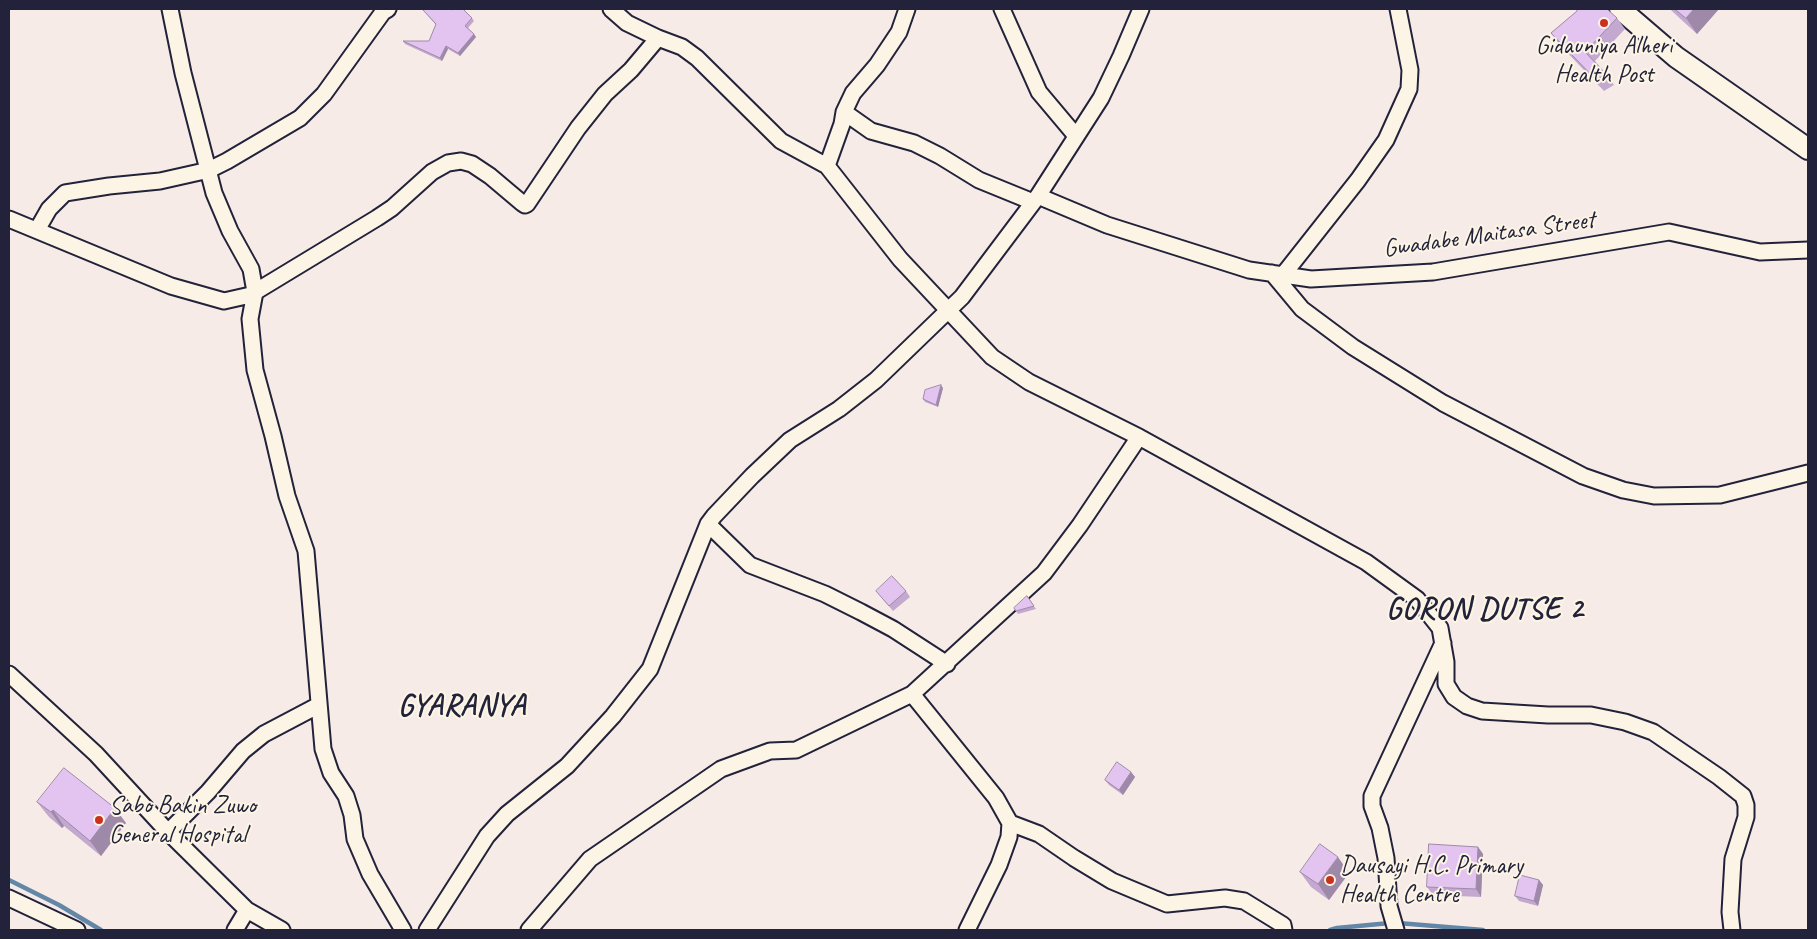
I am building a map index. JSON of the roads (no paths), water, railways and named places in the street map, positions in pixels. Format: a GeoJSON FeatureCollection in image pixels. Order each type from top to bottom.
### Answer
{"type":"FeatureCollection","features":[{"type":"Feature","properties":{"kind":"street"},"geometry":{"type":"LineString","coordinates":[[170,9],[182,73],[214,193],[230,231],[251,269],[255,293],[250,319],[255,370],[287,496],[306,551],[323,749],[331,773],[346,796],[352,815],[355,840],[370,874],[403,930]]}},
{"type":"Feature","properties":{"kind":"street"},"geometry":{"type":"LineString","coordinates":[[37,230],[49,209],[65,193],[160,181],[209,170],[300,118],[324,94],[383,12],[388,9]]}},
{"type":"Feature","properties":{"kind":"street"},"geometry":{"type":"LineString","coordinates":[[611,9],[627,24],[682,47],[697,58],[782,141],[827,166],[900,259],[992,357],[1029,382],[1139,437],[1366,562],[1418,599],[1440,628],[1446,662],[1446,684],[1454,697],[1467,706],[1482,711],[1548,715],[1591,715],[1625,722],[1653,732],[1719,777],[1743,796],[1746,805],[1746,817],[1734,859],[1730,912],[1732,930]]}},
{"type":"Feature","properties":{"kind":"street"},"geometry":{"type":"LineString","coordinates":[[827,166],[842,124],[844,112],[854,93],[877,65],[899,32],[907,9]]}},
{"type":"Feature","properties":{"kind":"street"},"geometry":{"type":"LineString","coordinates":[[1002,9],[1039,92],[1076,136]]}},
{"type":"Feature","properties":{"kind":"street"},"geometry":{"type":"LineString","coordinates":[[427,930],[487,836],[507,814],[567,766],[613,716],[650,669],[708,524],[714,516],[790,440],[839,409],[876,380],[962,297],[1035,199],[1101,98],[1141,9]]}},
{"type":"Feature","properties":{"kind":"street"},"geometry":{"type":"LineString","coordinates":[[1398,9],[1410,70],[1409,89],[1386,140],[1358,180],[1277,274],[1302,309],[1353,347],[1443,403],[1583,476],[1623,490],[1654,496],[1720,496],[1808,472]]}},
{"type":"Feature","properties":{"kind":"street"},"geometry":{"type":"LineString","coordinates":[[1620,9],[1676,57],[1808,149]]}},
{"type":"Feature","properties":{"kind":"street"},"geometry":{"type":"LineString","coordinates":[[9,219],[172,286],[224,301],[255,293],[384,213],[432,172],[448,163],[461,162],[472,164],[490,176],[522,203],[527,204],[578,128],[605,94],[631,70],[658,38]]}},
{"type":"Feature","properties":{"kind":"street","name":"Gwadabe Maitasa Street"},"geometry":{"type":"LineString","coordinates":[[844,112],[871,131],[914,143],[940,156],[979,180],[1107,225],[1249,270],[1311,279],[1433,272],[1669,232],[1760,252],[1808,250]]}},
{"type":"Feature","properties":{"kind":"street"},"geometry":{"type":"LineString","coordinates":[[529,930],[590,859],[721,769],[770,751],[796,750],[912,694],[947,664],[1044,573],[1080,525],[1139,437]]}},
{"type":"Feature","properties":{"kind":"street"},"geometry":{"type":"LineString","coordinates":[[708,524],[750,566],[825,594],[893,629],[947,664]]}},
{"type":"Feature","properties":{"kind":"street"},"geometry":{"type":"LineString","coordinates":[[1396,930],[1389,906],[1386,858],[1380,828],[1372,806],[1372,796],[1443,644]]}},
{"type":"Feature","properties":{"kind":"street"},"geometry":{"type":"LineString","coordinates":[[9,674],[96,754],[168,832],[247,910],[282,930]]}},
{"type":"Feature","properties":{"kind":"street"},"geometry":{"type":"LineString","coordinates":[[912,694],[996,798],[1010,823],[1010,837],[999,865],[966,930]]}},
{"type":"Feature","properties":{"kind":"street"},"geometry":{"type":"LineString","coordinates":[[168,832],[208,792],[243,751],[264,734],[319,705]]}},
{"type":"Feature","properties":{"kind":"street"},"geometry":{"type":"LineString","coordinates":[[1010,823],[1040,834],[1074,858],[1112,881],[1167,904],[1225,898],[1244,901],[1283,928]]}},
{"type":"Feature","properties":{"kind":"street"},"geometry":{"type":"LineString","coordinates":[[9,898],[77,930]]}},
{"type":"Feature","properties":{"kind":"street"},"geometry":{"type":"LineString","coordinates":[[235,930],[247,910]]}},
{"type":"Feature","properties":{"kind":"waterway"},"geometry":{"type":"LineString","coordinates":[[9,880],[59,905],[101,930]]}},
{"type":"Feature","properties":{"kind":"waterway"},"geometry":{"type":"LineString","coordinates":[[1330,930],[1390,923]]}},
{"type":"Feature","properties":{"kind":"waterway"},"geometry":{"type":"LineString","coordinates":[[1398,923],[1483,930]]}},
{"type":"Feature","properties":{"kind":"place","name":"Gidauniya Alheri Health Post"},"geometry":{"type":"Point","coordinates":[1604,23]}},
{"type":"Feature","properties":{"kind":"place","name":"Sabo Bakin Zuwo General Hospital"},"geometry":{"type":"Point","coordinates":[99,820]}},
{"type":"Feature","properties":{"kind":"place","name":"Dausayi H.C. Primary Health Centre"},"geometry":{"type":"Point","coordinates":[1330,880]}},
{"type":"Feature","properties":{"kind":"district","name":"GORON DUTSE 2"},"geometry":{"type":"Point","coordinates":[1485,610]}},
{"type":"Feature","properties":{"kind":"district","name":"GYARANYA"},"geometry":{"type":"Point","coordinates":[462,707]}}]}
